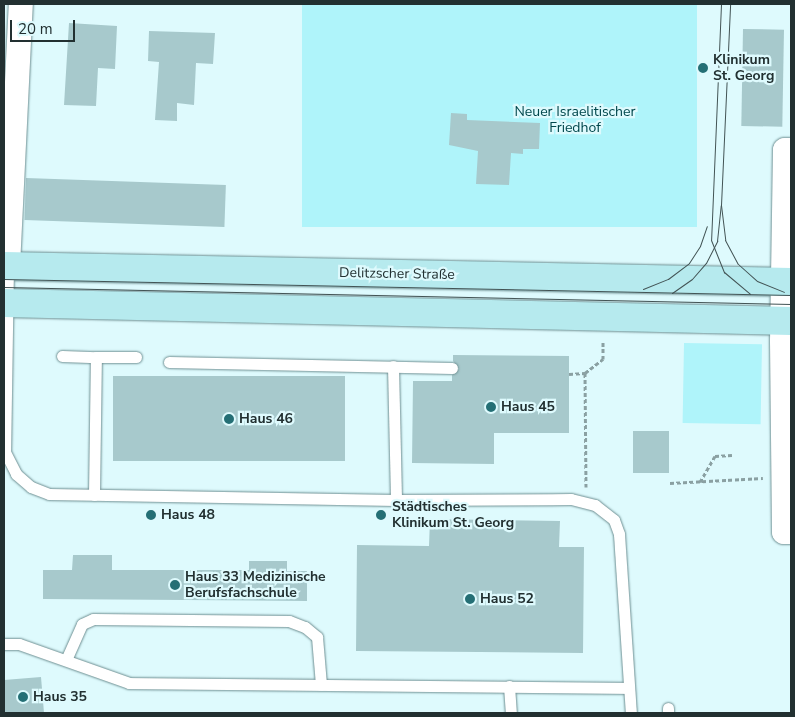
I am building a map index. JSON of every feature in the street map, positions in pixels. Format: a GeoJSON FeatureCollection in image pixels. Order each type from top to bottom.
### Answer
{"type":"FeatureCollection","features":[{"type":"Feature","properties":{"kind":"main road","name":"Delitzscher Straße"},"geometry":{"type":"LineString","coordinates":[[6,266],[787,282]]}},
{"type":"Feature","properties":{"kind":"main road"},"geometry":{"type":"LineString","coordinates":[[5,303],[787,321]]}},
{"type":"Feature","properties":{"kind":"street"},"geometry":{"type":"LineString","coordinates":[[6,266],[21,4]]}},
{"type":"Feature","properties":{"kind":"street"},"geometry":{"type":"LineString","coordinates":[[791,150],[785,150],[788,212],[784,532],[791,532]]}},
{"type":"Feature","properties":{"kind":"lane"},"geometry":{"type":"LineString","coordinates":[[6,266],[5,452],[16,474],[31,487],[49,494],[396,500],[571,499],[586,502],[605,511],[614,520],[619,534],[631,713]]}},
{"type":"Feature","properties":{"kind":"lane"},"geometry":{"type":"LineString","coordinates":[[62,356],[136,357]]}},
{"type":"Feature","properties":{"kind":"lane"},"geometry":{"type":"LineString","coordinates":[[94,495],[96,357]]}},
{"type":"Feature","properties":{"kind":"lane"},"geometry":{"type":"LineString","coordinates":[[169,362],[452,368]]}},
{"type":"Feature","properties":{"kind":"lane"},"geometry":{"type":"LineString","coordinates":[[394,366],[396,500]]}},
{"type":"Feature","properties":{"kind":"lane"},"geometry":{"type":"LineString","coordinates":[[66,660],[82,624],[93,619],[289,621],[305,627],[317,638],[321,685]]}},
{"type":"Feature","properties":{"kind":"lane"},"geometry":{"type":"LineString","coordinates":[[4,644],[19,644],[130,683],[629,688]]}},
{"type":"Feature","properties":{"kind":"lane"},"geometry":{"type":"LineString","coordinates":[[509,686],[511,713]]}},
{"type":"Feature","properties":{"kind":"path"},"geometry":{"type":"LineString","coordinates":[[569,374],[585,373],[602,359],[603,342]]}},
{"type":"Feature","properties":{"kind":"path"},"geometry":{"type":"LineString","coordinates":[[585,373],[586,502]]}},
{"type":"Feature","properties":{"kind":"path"},"geometry":{"type":"LineString","coordinates":[[700,482],[715,456],[732,455]]}},
{"type":"Feature","properties":{"kind":"path"},"geometry":{"type":"LineString","coordinates":[[670,483],[784,477]]}},
{"type":"Feature","properties":{"kind":"green space","name":"Neuer Israelitischer Friedhof"},"geometry":{"type":"Polygon","coordinates":[[[302,4],[697,4],[697,227],[302,227],[302,4]]]}},
{"type":"Feature","properties":{"kind":"green space"},"geometry":{"type":"Polygon","coordinates":[[[684,343],[762,344],[761,424],[683,423],[684,343]]]}},
{"type":"Feature","properties":{"kind":"building"},"geometry":{"type":"Polygon","coordinates":[[[69,23],[117,26],[115,69],[98,68],[96,106],[64,105],[69,23]]]}},
{"type":"Feature","properties":{"kind":"building"},"geometry":{"type":"Polygon","coordinates":[[[743,29],[784,30],[782,127],[741,126],[743,29]]]}},
{"type":"Feature","properties":{"kind":"building"},"geometry":{"type":"Polygon","coordinates":[[[149,31],[215,33],[213,64],[196,63],[194,105],[177,103],[177,121],[155,120],[159,62],[148,61],[149,31]]]}},
{"type":"Feature","properties":{"kind":"building"},"geometry":{"type":"Polygon","coordinates":[[[451,113],[467,114],[467,120],[540,123],[539,149],[523,149],[523,154],[511,153],[509,185],[476,184],[478,151],[449,145],[451,113]]]}},
{"type":"Feature","properties":{"kind":"building"},"geometry":{"type":"Polygon","coordinates":[[[26,178],[226,185],[224,227],[25,220],[26,178]]]}},
{"type":"Feature","properties":{"kind":"building","name":"Haus 45"},"geometry":{"type":"Polygon","coordinates":[[[453,355],[569,356],[569,433],[494,433],[494,464],[412,463],[413,381],[452,381],[452,375],[459,369],[453,361],[453,355]]]}},
{"type":"Feature","properties":{"kind":"building","name":"Haus 46"},"geometry":{"type":"Polygon","coordinates":[[[113,376],[345,376],[345,461],[113,461],[113,376]]]}},
{"type":"Feature","properties":{"kind":"building"},"geometry":{"type":"Polygon","coordinates":[[[633,431],[669,431],[669,473],[633,473],[633,431]]]}},
{"type":"Feature","properties":{"kind":"building","name":"Haus 52"},"geometry":{"type":"Polygon","coordinates":[[[430,519],[560,521],[559,547],[584,547],[583,653],[356,651],[357,545],[429,546],[430,519]]]}},
{"type":"Feature","properties":{"kind":"building","name":"Haus 33 Medizinische Berufsfachschule"},"geometry":{"type":"Polygon","coordinates":[[[73,555],[112,555],[112,570],[249,570],[249,561],[287,561],[287,571],[307,571],[307,601],[43,599],[43,570],[72,570],[73,555]]]}},
{"type":"Feature","properties":{"kind":"building","name":"Haus 35"},"geometry":{"type":"Polygon","coordinates":[[[41,677],[44,713],[4,713],[4,680],[41,677]]]}},
{"type":"Feature","properties":{"kind":"tram line"},"geometry":{"type":"LineString","coordinates":[[721,4],[711,240],[724,272],[750,294]]}},
{"type":"Feature","properties":{"kind":"tram line"},"geometry":{"type":"LineString","coordinates":[[721,205],[730,4]]}},
{"type":"Feature","properties":{"kind":"tram line"},"geometry":{"type":"LineString","coordinates":[[672,293],[692,279],[706,263],[717,241],[721,205],[725,240],[738,264],[757,281],[784,292]]}},
{"type":"Feature","properties":{"kind":"tram line"},"geometry":{"type":"LineString","coordinates":[[643,289],[668,279],[689,263],[700,246],[707,226]]}},
{"type":"Feature","properties":{"kind":"tram line"},"geometry":{"type":"LineString","coordinates":[[4,279],[791,295]]}},
{"type":"Feature","properties":{"kind":"tram line"},"geometry":{"type":"LineString","coordinates":[[4,287],[791,304]]}},
{"type":"Feature","properties":{"kind":"place","name":"Klinikum St. Georg"},"geometry":{"type":"Point","coordinates":[703,68]}},
{"type":"Feature","properties":{"kind":"place","name":"Haus 45"},"geometry":{"type":"Point","coordinates":[491,407]}},
{"type":"Feature","properties":{"kind":"place","name":"Haus 46"},"geometry":{"type":"Point","coordinates":[229,419]}},
{"type":"Feature","properties":{"kind":"place","name":"Haus 48"},"geometry":{"type":"Point","coordinates":[151,515]}},
{"type":"Feature","properties":{"kind":"place","name":"Städtisches Klinikum St. Georg"},"geometry":{"type":"Point","coordinates":[381,515]}},
{"type":"Feature","properties":{"kind":"place","name":"Haus 33 Medizinische Berufsfachschule"},"geometry":{"type":"Point","coordinates":[175,585]}},
{"type":"Feature","properties":{"kind":"place","name":"Haus 52"},"geometry":{"type":"Point","coordinates":[470,599]}},
{"type":"Feature","properties":{"kind":"place","name":"Haus 35"},"geometry":{"type":"Point","coordinates":[23,697]}}]}
